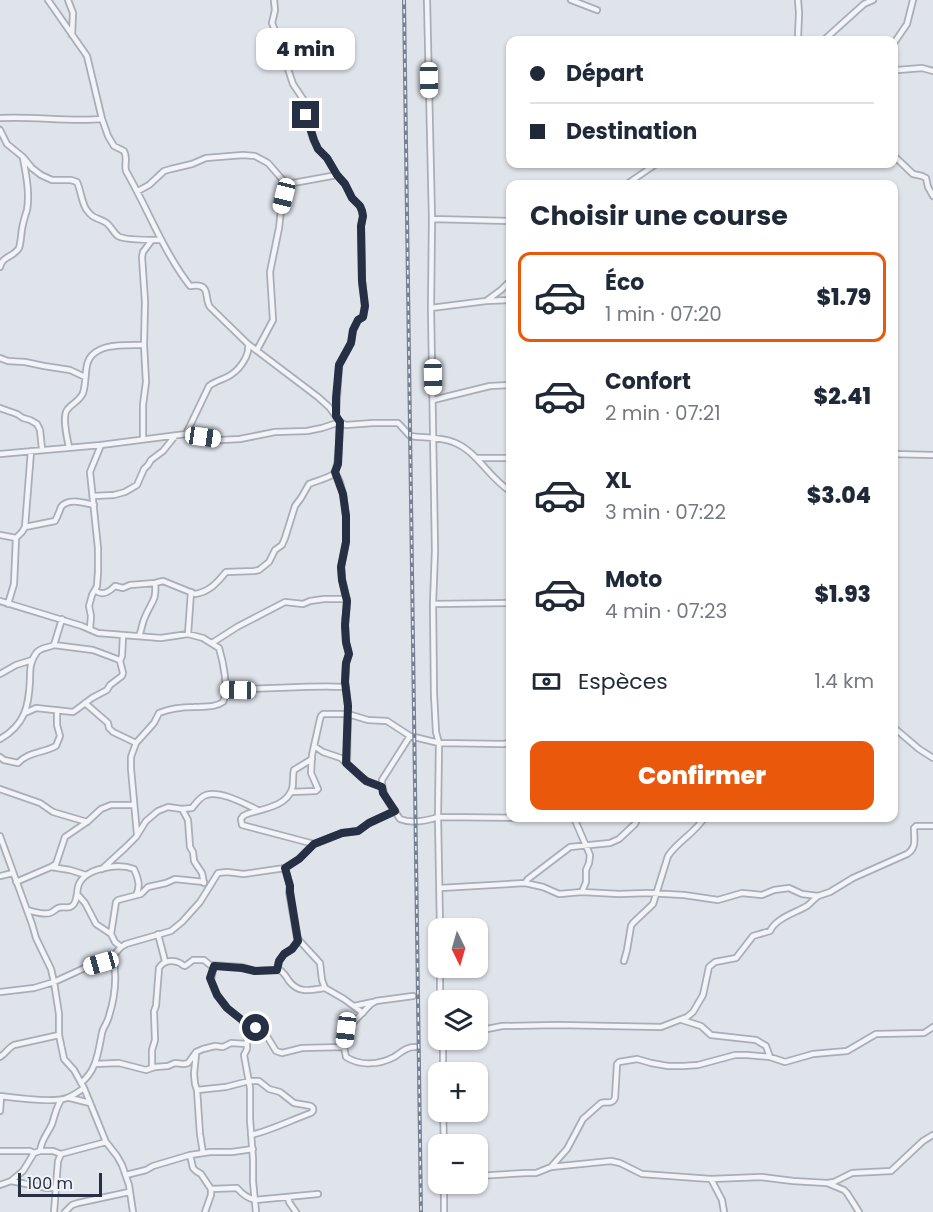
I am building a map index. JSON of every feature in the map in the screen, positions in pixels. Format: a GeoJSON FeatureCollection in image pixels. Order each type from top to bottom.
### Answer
{"type":"FeatureCollection","features":[{"type":"Feature","properties":{"kind":"street"},"geometry":{"type":"LineString","coordinates":[[48,0],[82,49],[89,64],[108,136],[114,146],[124,151],[127,156],[125,167],[160,240],[190,286],[204,288],[210,308],[248,344],[318,397],[340,422],[346,425],[398,423],[410,436],[454,442],[481,462],[486,470],[506,488]]}},
{"type":"Feature","properties":{"kind":"street"},"geometry":{"type":"LineString","coordinates":[[68,0],[73,13],[72,36]]}},
{"type":"Feature","properties":{"kind":"street"},"geometry":{"type":"LineString","coordinates":[[274,0],[275,10],[272,23],[277,46],[293,84],[303,99],[314,140],[318,149],[345,184],[352,198],[360,206],[363,216],[361,226],[362,281],[365,306],[363,317],[358,320],[353,330],[351,343],[339,365],[336,416]]}},
{"type":"Feature","properties":{"kind":"street"},"geometry":{"type":"LineString","coordinates":[[428,0],[435,551],[433,604],[436,732],[439,743],[440,918]]}},
{"type":"Feature","properties":{"kind":"street"},"geometry":{"type":"LineString","coordinates":[[571,0],[597,10]]}},
{"type":"Feature","properties":{"kind":"street"},"geometry":{"type":"LineString","coordinates":[[798,0],[798,36]]}},
{"type":"Feature","properties":{"kind":"street"},"geometry":{"type":"LineString","coordinates":[[828,36],[864,4],[873,0]]}},
{"type":"Feature","properties":{"kind":"street"},"geometry":{"type":"LineString","coordinates":[[898,37],[907,24],[913,0]]}},
{"type":"Feature","properties":{"kind":"street"},"geometry":{"type":"LineString","coordinates":[[898,70],[922,68],[933,71]]}},
{"type":"Feature","properties":{"kind":"street"},"geometry":{"type":"LineString","coordinates":[[0,118],[102,119]]}},
{"type":"Feature","properties":{"kind":"street"},"geometry":{"type":"LineString","coordinates":[[0,130],[7,144],[46,178],[77,182],[90,214],[108,224],[116,235],[126,239],[160,240]]}},
{"type":"Feature","properties":{"kind":"street"},"geometry":{"type":"LineString","coordinates":[[138,191],[149,185],[164,171],[206,158],[243,155],[255,156],[268,164],[288,186]]}},
{"type":"Feature","properties":{"kind":"street"},"geometry":{"type":"LineString","coordinates":[[0,267],[1,263],[13,255],[20,246],[27,208],[23,157]]}},
{"type":"Feature","properties":{"kind":"street"},"geometry":{"type":"LineString","coordinates":[[898,160],[913,174],[926,178],[933,196]]}},
{"type":"Feature","properties":{"kind":"street"},"geometry":{"type":"LineString","coordinates":[[633,180],[650,168]]}},
{"type":"Feature","properties":{"kind":"street"},"geometry":{"type":"LineString","coordinates":[[257,350],[273,320],[270,272],[281,210],[288,186],[293,183],[337,175]]}},
{"type":"Feature","properties":{"kind":"street"},"geometry":{"type":"LineString","coordinates":[[432,219],[506,221]]}},
{"type":"Feature","properties":{"kind":"street"},"geometry":{"type":"LineString","coordinates":[[144,439],[143,405],[146,382],[142,257],[152,240]]}},
{"type":"Feature","properties":{"kind":"street"},"geometry":{"type":"LineString","coordinates":[[486,301],[506,285]]}},
{"type":"Feature","properties":{"kind":"street"},"geometry":{"type":"LineString","coordinates":[[431,308],[506,300]]}},
{"type":"Feature","properties":{"kind":"street"},"geometry":{"type":"LineString","coordinates":[[186,434],[209,386],[235,373],[248,354],[248,344]]}},
{"type":"Feature","properties":{"kind":"street"},"geometry":{"type":"LineString","coordinates":[[69,447],[65,415],[83,392],[87,362],[100,349],[144,345]]}},
{"type":"Feature","properties":{"kind":"street"},"geometry":{"type":"LineString","coordinates":[[0,358],[69,370],[85,377]]}},
{"type":"Feature","properties":{"kind":"street"},"geometry":{"type":"LineString","coordinates":[[433,400],[490,386],[506,385]]}},
{"type":"Feature","properties":{"kind":"street"},"geometry":{"type":"LineString","coordinates":[[0,408],[37,424],[42,449]]}},
{"type":"Feature","properties":{"kind":"street"},"geometry":{"type":"LineString","coordinates":[[0,454],[101,445],[186,434],[221,440],[240,439],[275,432],[307,431],[340,422]]}},
{"type":"Feature","properties":{"kind":"street"},"geometry":{"type":"LineString","coordinates":[[96,591],[105,593],[115,586],[123,588],[163,581],[195,594],[207,591],[226,572],[259,570],[269,562],[275,550],[282,544],[295,506],[309,484],[335,472],[338,464],[340,422]]}},
{"type":"Feature","properties":{"kind":"street"},"geometry":{"type":"LineString","coordinates":[[93,496],[114,495],[137,486],[150,460],[163,451],[175,436]]}},
{"type":"Feature","properties":{"kind":"street"},"geometry":{"type":"LineString","coordinates":[[90,629],[92,616],[89,606],[98,580],[98,548],[91,470],[101,445]]}},
{"type":"Feature","properties":{"kind":"street"},"geometry":{"type":"LineString","coordinates":[[0,535],[16,537],[25,528],[31,451]]}},
{"type":"Feature","properties":{"kind":"street"},"geometry":{"type":"LineString","coordinates":[[898,454],[933,454]]}},
{"type":"Feature","properties":{"kind":"street"},"geometry":{"type":"LineString","coordinates":[[475,458],[506,458]]}},
{"type":"Feature","properties":{"kind":"street"},"geometry":{"type":"LineString","coordinates":[[335,472],[343,494],[345,512],[346,542],[341,567],[347,599],[345,625],[349,654],[346,663],[345,687],[348,714],[346,763]]}},
{"type":"Feature","properties":{"kind":"street"},"geometry":{"type":"LineString","coordinates":[[25,528],[55,521],[66,502],[94,506]]}},
{"type":"Feature","properties":{"kind":"street"},"geometry":{"type":"LineString","coordinates":[[8,604],[14,584],[16,537]]}},
{"type":"Feature","properties":{"kind":"street"},"geometry":{"type":"LineString","coordinates":[[139,636],[143,629],[144,618],[155,597],[154,583]]}},
{"type":"Feature","properties":{"kind":"street"},"geometry":{"type":"LineString","coordinates":[[188,634],[191,592]]}},
{"type":"Feature","properties":{"kind":"street"},"geometry":{"type":"LineString","coordinates":[[212,643],[285,602],[303,604],[324,599],[347,599]]}},
{"type":"Feature","properties":{"kind":"street"},"geometry":{"type":"LineString","coordinates":[[0,602],[82,626],[98,633],[161,638],[188,634],[203,638],[217,646],[220,651],[226,689],[224,702],[213,707],[191,706],[159,713],[154,723],[133,748],[131,763],[137,834]]}},
{"type":"Feature","properties":{"kind":"street"},"geometry":{"type":"LineString","coordinates":[[433,604],[506,603]]}},
{"type":"Feature","properties":{"kind":"street"},"geometry":{"type":"LineString","coordinates":[[54,645],[62,620]]}},
{"type":"Feature","properties":{"kind":"street"},"geometry":{"type":"LineString","coordinates":[[82,626],[91,622]]}},
{"type":"Feature","properties":{"kind":"street"},"geometry":{"type":"LineString","coordinates":[[25,713],[33,708],[73,712],[107,690],[123,673],[120,662],[123,636]]}},
{"type":"Feature","properties":{"kind":"street"},"geometry":{"type":"LineString","coordinates":[[0,739],[10,734],[18,726],[25,713],[29,694],[30,666],[39,651],[54,645],[93,650],[120,662]]}},
{"type":"Feature","properties":{"kind":"street"},"geometry":{"type":"LineString","coordinates":[[0,674],[16,665],[32,660]]}},
{"type":"Feature","properties":{"kind":"street"},"geometry":{"type":"LineString","coordinates":[[226,689],[345,687]]}},
{"type":"Feature","properties":{"kind":"street"},"geometry":{"type":"LineString","coordinates":[[85,703],[108,723],[113,732],[136,743]]}},
{"type":"Feature","properties":{"kind":"street"},"geometry":{"type":"LineString","coordinates":[[0,757],[18,763],[26,756],[47,751],[56,746],[60,736],[57,710]]}},
{"type":"Feature","properties":{"kind":"street"},"geometry":{"type":"LineString","coordinates":[[291,792],[318,791],[311,773],[321,716],[348,714],[368,720],[387,722],[410,736],[439,743],[506,744]]}},
{"type":"Feature","properties":{"kind":"street"},"geometry":{"type":"LineString","coordinates":[[898,731],[933,758]]}},
{"type":"Feature","properties":{"kind":"street"},"geometry":{"type":"LineString","coordinates":[[410,736],[382,780],[383,793],[402,821],[424,821],[438,818],[506,818]]}},
{"type":"Feature","properties":{"kind":"street"},"geometry":{"type":"LineString","coordinates":[[314,746],[323,752],[341,758],[366,781],[382,787]]}},
{"type":"Feature","properties":{"kind":"street"},"geometry":{"type":"LineString","coordinates":[[312,759],[294,770],[291,792],[283,802],[243,816],[241,819],[242,825],[314,844]]}},
{"type":"Feature","properties":{"kind":"street"},"geometry":{"type":"LineString","coordinates":[[0,789],[40,803],[53,812],[87,822]]}},
{"type":"Feature","properties":{"kind":"street"},"geometry":{"type":"LineString","coordinates":[[102,869],[126,847],[146,821],[163,808],[192,808],[199,799],[214,794],[228,797],[258,810]]}},
{"type":"Feature","properties":{"kind":"street"},"geometry":{"type":"LineString","coordinates":[[16,882],[56,864],[65,837],[101,809],[111,805],[134,806]]}},
{"type":"Feature","properties":{"kind":"street"},"geometry":{"type":"LineString","coordinates":[[182,809],[188,820],[190,847],[194,861],[202,873],[208,891]]}},
{"type":"Feature","properties":{"kind":"street"},"geometry":{"type":"LineString","coordinates":[[0,992],[34,988],[54,982],[101,963],[113,956],[121,947],[136,940],[171,931],[182,922],[208,891],[215,876],[222,872],[244,874],[285,868],[299,859],[314,844],[342,833],[358,831],[369,823],[395,811]]}},
{"type":"Feature","properties":{"kind":"street"},"geometry":{"type":"LineString","coordinates":[[576,822],[590,855],[582,892]]}},
{"type":"Feature","properties":{"kind":"street"},"geometry":{"type":"LineString","coordinates":[[525,883],[570,847],[610,843],[637,822]]}},
{"type":"Feature","properties":{"kind":"street"},"geometry":{"type":"LineString","coordinates":[[624,961],[633,923],[650,907],[668,856],[701,822]]}},
{"type":"Feature","properties":{"kind":"street"},"geometry":{"type":"LineString","coordinates":[[488,1029],[502,1026],[558,1025],[661,1027],[691,1015],[703,995],[711,964],[736,958],[753,936],[770,932],[772,927],[783,918],[809,904],[818,896],[912,851],[914,828],[933,826]]}},
{"type":"Feature","properties":{"kind":"street"},"geometry":{"type":"LineString","coordinates":[[0,837],[36,938],[51,969],[64,1059],[74,1070],[106,1142],[117,1156],[126,1175],[132,1212]]}},
{"type":"Feature","properties":{"kind":"street"},"geometry":{"type":"LineString","coordinates":[[27,910],[48,914],[59,907],[69,908],[76,902],[80,881],[86,875],[114,866],[134,869],[139,885],[136,895]]}},
{"type":"Feature","properties":{"kind":"street"},"geometry":{"type":"LineString","coordinates":[[51,867],[86,875]]}},
{"type":"Feature","properties":{"kind":"street"},"geometry":{"type":"LineString","coordinates":[[285,868],[298,941],[320,963],[325,988]]}},
{"type":"Feature","properties":{"kind":"street"},"geometry":{"type":"LineString","coordinates":[[0,876],[13,873]]}},
{"type":"Feature","properties":{"kind":"street"},"geometry":{"type":"LineString","coordinates":[[111,934],[118,900],[131,898],[141,894],[148,887],[176,879],[204,882]]}},
{"type":"Feature","properties":{"kind":"street"},"geometry":{"type":"LineString","coordinates":[[440,888],[525,883],[559,894],[582,892],[684,895],[718,900],[742,893],[762,895],[774,890],[789,888],[802,894],[818,896]]}},
{"type":"Feature","properties":{"kind":"street"},"geometry":{"type":"LineString","coordinates":[[76,894],[85,903],[98,926],[111,934],[121,947]]}},
{"type":"Feature","properties":{"kind":"street"},"geometry":{"type":"LineString","coordinates":[[158,934],[165,961]]}},
{"type":"Feature","properties":{"kind":"street"},"geometry":{"type":"LineString","coordinates":[[277,970],[284,954],[298,941]]}},
{"type":"Feature","properties":{"kind":"street"},"geometry":{"type":"LineString","coordinates":[[70,1098],[88,1078],[100,1048],[102,1032],[109,1018],[116,977],[113,956]]}},
{"type":"Feature","properties":{"kind":"street"},"geometry":{"type":"LineString","coordinates":[[152,1068],[154,1011],[159,968],[160,964],[165,961],[176,961],[184,966],[193,960],[201,960],[214,966],[255,971],[283,971],[297,989],[325,988],[363,1013]]}},
{"type":"Feature","properties":{"kind":"street"},"geometry":{"type":"LineString","coordinates":[[214,966],[210,978],[217,995],[248,1028]]}},
{"type":"Feature","properties":{"kind":"street"},"geometry":{"type":"LineString","coordinates":[[354,1006],[413,996]]}},
{"type":"Feature","properties":{"kind":"street"},"geometry":{"type":"LineString","coordinates":[[373,1002],[347,1028],[344,1047],[346,1058],[366,1064],[376,1063],[385,1061],[404,1049],[415,1047]]}},
{"type":"Feature","properties":{"kind":"street"},"geometry":{"type":"LineString","coordinates":[[680,1020],[696,1024],[711,1035],[756,1040],[766,1046],[770,1057]]}},
{"type":"Feature","properties":{"kind":"street"},"geometry":{"type":"LineString","coordinates":[[256,1212],[249,1081],[244,1056],[248,1028],[253,1022],[256,1028],[265,1033],[276,1051],[282,1053],[302,1048],[344,1047]]}},
{"type":"Feature","properties":{"kind":"street"},"geometry":{"type":"LineString","coordinates":[[551,1167],[567,1149],[583,1119],[601,1102],[614,1101],[619,1062],[637,1059],[668,1066],[683,1066],[698,1065],[735,1055],[770,1057],[785,1062],[813,1054],[847,1051],[876,1034],[924,1033],[933,1027]]}},
{"type":"Feature","properties":{"kind":"street"},"geometry":{"type":"LineString","coordinates":[[0,1057],[9,1047],[59,1035]]}},
{"type":"Feature","properties":{"kind":"street"},"geometry":{"type":"LineString","coordinates":[[95,1064],[118,1064],[146,1070],[176,1063],[188,1063],[199,1050],[215,1046],[223,1047],[231,1043],[247,1044]]}},
{"type":"Feature","properties":{"kind":"street"},"geometry":{"type":"LineString","coordinates":[[196,1052],[194,1074],[203,1153]]}},
{"type":"Feature","properties":{"kind":"street"},"geometry":{"type":"LineString","coordinates":[[197,1090],[260,1081],[268,1089],[280,1092],[294,1103],[311,1106],[313,1111],[311,1113],[251,1135]]}},
{"type":"Feature","properties":{"kind":"street"},"geometry":{"type":"LineString","coordinates":[[0,1111],[1,1096],[60,1100],[70,1098],[90,1103]]}},
{"type":"Feature","properties":{"kind":"street"},"geometry":{"type":"LineString","coordinates":[[0,1185],[12,1181],[23,1171],[37,1152],[51,1125],[60,1100]]}},
{"type":"Feature","properties":{"kind":"street"},"geometry":{"type":"LineString","coordinates":[[827,1183],[856,1172],[891,1171],[923,1141],[933,1135]]}},
{"type":"Feature","properties":{"kind":"street"},"geometry":{"type":"LineString","coordinates":[[0,1151],[53,1151],[61,1154],[106,1142]]}},
{"type":"Feature","properties":{"kind":"street"},"geometry":{"type":"LineString","coordinates":[[126,1175],[190,1155],[253,1149]]}},
{"type":"Feature","properties":{"kind":"street"},"geometry":{"type":"LineString","coordinates":[[54,1212],[58,1161],[61,1154]]}},
{"type":"Feature","properties":{"kind":"street"},"geometry":{"type":"LineString","coordinates":[[190,1155],[194,1168],[201,1174],[210,1190],[211,1195],[205,1212]]}},
{"type":"Feature","properties":{"kind":"street"},"geometry":{"type":"LineString","coordinates":[[488,1175],[536,1173],[551,1167],[611,1161],[642,1174],[711,1179],[761,1177],[827,1183],[847,1193],[860,1212]]}},
{"type":"Feature","properties":{"kind":"street"},"geometry":{"type":"LineString","coordinates":[[711,1179],[722,1200],[724,1212]]}},
{"type":"Feature","properties":{"kind":"street"},"geometry":{"type":"LineString","coordinates":[[12,1181],[55,1188]]}},
{"type":"Feature","properties":{"kind":"street"},"geometry":{"type":"LineString","coordinates":[[210,1190],[237,1188],[249,1199],[255,1200],[318,1194]]}},
{"type":"Feature","properties":{"kind":"street"},"geometry":{"type":"LineString","coordinates":[[65,1212],[78,1203],[129,1192]]}},
{"type":"Feature","properties":{"kind":"street"},"geometry":{"type":"LineString","coordinates":[[444,1194],[444,1212]]}},
{"type":"Feature","properties":{"kind":"street"},"geometry":{"type":"LineString","coordinates":[[288,1197],[296,1212]]}},
{"type":"Feature","properties":{"kind":"railway"},"geometry":{"type":"LineString","coordinates":[[404,0],[421,1212]]}},
{"type":"Feature","properties":{"kind":"route"},"geometry":{"type":"LineString","coordinates":[[256,1028],[253,1022],[248,1028],[222,1003],[210,978],[214,966],[255,971],[277,970],[284,954],[298,941],[285,868],[299,859],[314,844],[342,833],[358,831],[365,825],[395,811],[383,793],[382,787],[369,783],[346,763],[348,706],[345,682],[349,650],[345,625],[347,601],[341,567],[346,542],[346,516],[343,494],[335,472],[338,464],[340,422],[336,416],[336,398],[339,365],[351,343],[353,330],[364,313],[361,226],[363,216],[360,206],[347,191],[345,184],[327,158],[318,149],[306,115]]}}]}
